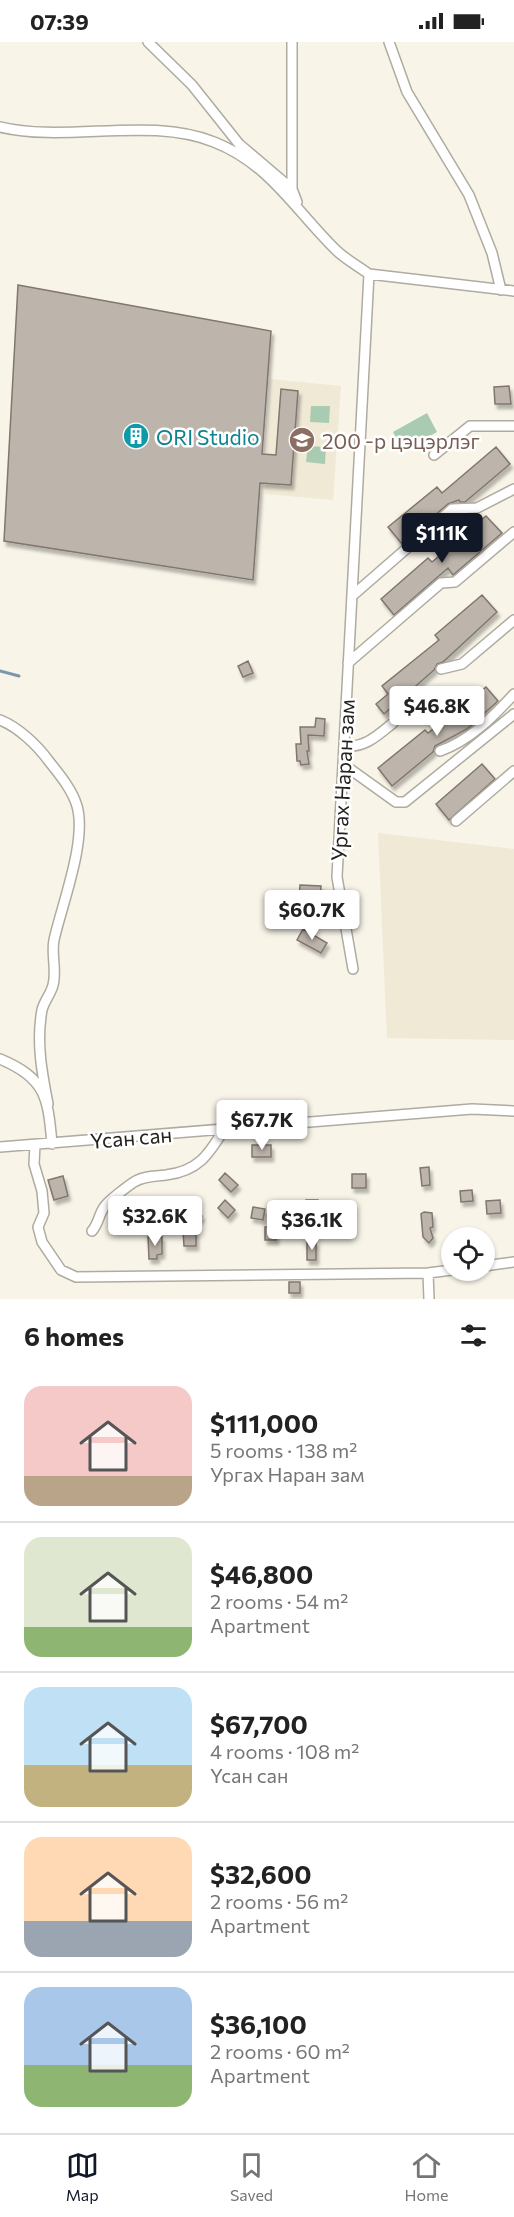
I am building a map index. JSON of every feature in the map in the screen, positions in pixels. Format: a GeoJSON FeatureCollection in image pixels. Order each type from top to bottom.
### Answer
{"type":"FeatureCollection","features":[{"type":"Feature","properties":{"kind":"street"},"geometry":{"type":"LineString","coordinates":[[148,42],[192,85],[239,144],[292,189]]}},
{"type":"Feature","properties":{"kind":"street"},"geometry":{"type":"LineString","coordinates":[[292,42],[292,189],[299,207]]}},
{"type":"Feature","properties":{"kind":"street"},"geometry":{"type":"LineString","coordinates":[[389,42],[407,92],[469,195],[492,253],[501,290]]}},
{"type":"Feature","properties":{"kind":"street"},"geometry":{"type":"LineString","coordinates":[[0,127],[12,130],[67,132],[144,130],[179,133],[213,141],[248,160],[279,185],[338,252],[369,274],[514,291]]}},
{"type":"Feature","properties":{"kind":"street","name":"Ургах Наран зам"},"geometry":{"type":"LineString","coordinates":[[353,969],[337,877],[369,274]]}},
{"type":"Feature","properties":{"kind":"street"},"geometry":{"type":"LineString","coordinates":[[434,455],[470,426],[514,426]]}},
{"type":"Feature","properties":{"kind":"street"},"geometry":{"type":"LineString","coordinates":[[351,596],[452,509],[477,508],[514,489]]}},
{"type":"Feature","properties":{"kind":"street"},"geometry":{"type":"LineString","coordinates":[[348,663],[441,583],[455,582],[514,532]]}},
{"type":"Feature","properties":{"kind":"street"},"geometry":{"type":"LineString","coordinates":[[441,669],[462,664],[514,620]]}},
{"type":"Feature","properties":{"kind":"street"},"geometry":{"type":"LineString","coordinates":[[440,751],[456,745],[497,713],[514,694]]}},
{"type":"Feature","properties":{"kind":"street"},"geometry":{"type":"LineString","coordinates":[[343,764],[396,802],[405,802],[514,714]]}},
{"type":"Feature","properties":{"kind":"street"},"geometry":{"type":"LineString","coordinates":[[0,720],[9,724],[41,750],[67,784],[77,806],[80,823],[73,868],[54,942],[53,984],[42,1009],[39,1056],[48,1104],[51,1144]]}},
{"type":"Feature","properties":{"kind":"street"},"geometry":{"type":"LineString","coordinates":[[344,746],[352,747],[371,741],[393,723]]}},
{"type":"Feature","properties":{"kind":"street"},"geometry":{"type":"LineString","coordinates":[[456,821],[514,771]]}},
{"type":"Feature","properties":{"kind":"street"},"geometry":{"type":"LineString","coordinates":[[0,1059],[14,1065],[36,1082],[48,1104]]}},
{"type":"Feature","properties":{"kind":"street","name":"Үсан сан"},"geometry":{"type":"LineString","coordinates":[[0,1147],[472,1109],[514,1111]]}},
{"type":"Feature","properties":{"kind":"street"},"geometry":{"type":"LineString","coordinates":[[93,1231],[99,1222],[103,1207],[111,1199],[133,1182],[145,1177],[182,1172],[196,1165],[207,1156],[225,1128]]}},
{"type":"Feature","properties":{"kind":"street"},"geometry":{"type":"LineString","coordinates":[[35,1145],[34,1164],[42,1191],[44,1213],[38,1227],[42,1242],[61,1270],[76,1277],[441,1271]]}},
{"type":"Feature","properties":{"kind":"street"},"geometry":{"type":"LineString","coordinates":[[495,1265],[514,1262]]}},
{"type":"Feature","properties":{"kind":"street"},"geometry":{"type":"LineString","coordinates":[[428,1273],[429,1299]]}},
{"type":"Feature","properties":{"kind":"shaded area","name":"200 -р цэцэрлэг"},"geometry":{"type":"Polygon","coordinates":[[[270,379],[341,386],[333,500],[265,494],[270,379]]]}},
{"type":"Feature","properties":{"kind":"shaded area"},"geometry":{"type":"Polygon","coordinates":[[[378,833],[514,849],[514,1040],[387,1038],[378,833]]]}},
{"type":"Feature","properties":{"kind":"green space"},"geometry":{"type":"Polygon","coordinates":[[[311,406],[330,406],[329,423],[310,422],[311,406]]]}},
{"type":"Feature","properties":{"kind":"green space"},"geometry":{"type":"Polygon","coordinates":[[[427,413],[437,432],[403,451],[393,432],[427,413]]]}},
{"type":"Feature","properties":{"kind":"green space"},"geometry":{"type":"Polygon","coordinates":[[[308,446],[326,447],[325,464],[306,462],[308,446]]]}},
{"type":"Feature","properties":{"kind":"building","name":"ORI Studio"},"geometry":{"type":"Polygon","coordinates":[[[18,285],[271,331],[262,454],[276,455],[281,389],[298,391],[291,485],[260,483],[253,580],[4,541],[18,285]]]}},
{"type":"Feature","properties":{"kind":"building"},"geometry":{"type":"Polygon","coordinates":[[[509,386],[511,404],[495,404],[494,387],[509,386]]]}},
{"type":"Feature","properties":{"kind":"building"},"geometry":{"type":"Polygon","coordinates":[[[496,447],[510,464],[465,502],[459,500],[448,504],[402,544],[388,527],[437,487],[442,493],[496,447]]]}},
{"type":"Feature","properties":{"kind":"building"},"geometry":{"type":"Polygon","coordinates":[[[486,516],[502,533],[453,575],[448,568],[394,615],[381,599],[428,558],[432,562],[486,516]]]}},
{"type":"Feature","properties":{"kind":"building"},"geometry":{"type":"Polygon","coordinates":[[[482,595],[497,612],[384,714],[376,704],[388,694],[382,686],[439,640],[435,635],[482,595]]]}},
{"type":"Feature","properties":{"kind":"building"},"geometry":{"type":"Polygon","coordinates":[[[248,661],[253,673],[243,677],[238,666],[248,661]]]}},
{"type":"Feature","properties":{"kind":"building"},"geometry":{"type":"Polygon","coordinates":[[[486,687],[498,701],[467,729],[435,746],[433,752],[392,786],[378,768],[425,730],[428,733],[486,687]]]}},
{"type":"Feature","properties":{"kind":"building"},"geometry":{"type":"Polygon","coordinates":[[[316,718],[325,719],[324,736],[308,735],[309,764],[301,765],[300,761],[297,761],[296,744],[301,744],[300,727],[315,727],[316,718]]]}},
{"type":"Feature","properties":{"kind":"building"},"geometry":{"type":"Polygon","coordinates":[[[482,764],[495,779],[449,820],[436,804],[482,764]]]}},
{"type":"Feature","properties":{"kind":"building"},"geometry":{"type":"Polygon","coordinates":[[[300,885],[321,886],[319,917],[303,916],[303,911],[298,911],[300,885]]]}},
{"type":"Feature","properties":{"kind":"building"},"geometry":{"type":"Polygon","coordinates":[[[303,929],[327,943],[321,953],[297,940],[303,929]]]}},
{"type":"Feature","properties":{"kind":"building"},"geometry":{"type":"Polygon","coordinates":[[[252,1145],[271,1145],[271,1157],[252,1157],[252,1145]]]}},
{"type":"Feature","properties":{"kind":"building"},"geometry":{"type":"Polygon","coordinates":[[[429,1167],[430,1185],[422,1186],[420,1168],[429,1167]]]}},
{"type":"Feature","properties":{"kind":"building"},"geometry":{"type":"Polygon","coordinates":[[[225,1173],[238,1185],[231,1192],[219,1180],[225,1173]]]}},
{"type":"Feature","properties":{"kind":"building"},"geometry":{"type":"Polygon","coordinates":[[[352,1174],[366,1174],[366,1188],[352,1188],[352,1174]]]}},
{"type":"Feature","properties":{"kind":"building"},"geometry":{"type":"Polygon","coordinates":[[[63,1176],[68,1196],[54,1200],[48,1180],[63,1176]]]}},
{"type":"Feature","properties":{"kind":"building"},"geometry":{"type":"Polygon","coordinates":[[[472,1190],[473,1201],[461,1202],[460,1191],[472,1190]]]}},
{"type":"Feature","properties":{"kind":"building"},"geometry":{"type":"Polygon","coordinates":[[[225,1200],[235,1210],[228,1218],[218,1208],[225,1200]]]}},
{"type":"Feature","properties":{"kind":"building"},"geometry":{"type":"Polygon","coordinates":[[[306,1200],[318,1200],[318,1212],[314,1212],[314,1219],[280,1221],[280,1208],[307,1209],[306,1200]]]}},
{"type":"Feature","properties":{"kind":"building"},"geometry":{"type":"Polygon","coordinates":[[[500,1200],[501,1213],[487,1214],[486,1201],[500,1200]]]}},
{"type":"Feature","properties":{"kind":"building"},"geometry":{"type":"Polygon","coordinates":[[[189,1202],[196,1206],[194,1209],[202,1216],[193,1226],[182,1219],[189,1202]]]}},
{"type":"Feature","properties":{"kind":"building"},"geometry":{"type":"Polygon","coordinates":[[[253,1207],[265,1209],[263,1220],[251,1218],[253,1207]]]}},
{"type":"Feature","properties":{"kind":"building"},"geometry":{"type":"Polygon","coordinates":[[[432,1213],[433,1227],[430,1228],[433,1238],[429,1243],[423,1237],[421,1214],[432,1213]]]}},
{"type":"Feature","properties":{"kind":"building"},"geometry":{"type":"Polygon","coordinates":[[[265,1227],[277,1227],[276,1240],[265,1240],[265,1227]]]}},
{"type":"Feature","properties":{"kind":"building"},"geometry":{"type":"Polygon","coordinates":[[[183,1231],[196,1231],[196,1246],[184,1246],[183,1231]]]}},
{"type":"Feature","properties":{"kind":"building"},"geometry":{"type":"Polygon","coordinates":[[[148,1237],[162,1237],[162,1254],[157,1255],[157,1259],[149,1259],[148,1237]]]}},
{"type":"Feature","properties":{"kind":"building"},"geometry":{"type":"Polygon","coordinates":[[[307,1242],[316,1242],[316,1260],[307,1260],[307,1242]]]}},
{"type":"Feature","properties":{"kind":"building"},"geometry":{"type":"Polygon","coordinates":[[[289,1282],[300,1282],[300,1293],[289,1293],[289,1282]]]}},
{"type":"Feature","properties":{"kind":"waterway"},"geometry":{"type":"LineString","coordinates":[[0,671],[19,676]]}},
{"type":"Feature","properties":{"kind":"place","name":"ORI Studio"},"geometry":{"type":"Point","coordinates":[136,436]}},
{"type":"Feature","properties":{"kind":"place","name":"200 -р цэцэрлэг"},"geometry":{"type":"Point","coordinates":[302,440]}}]}
